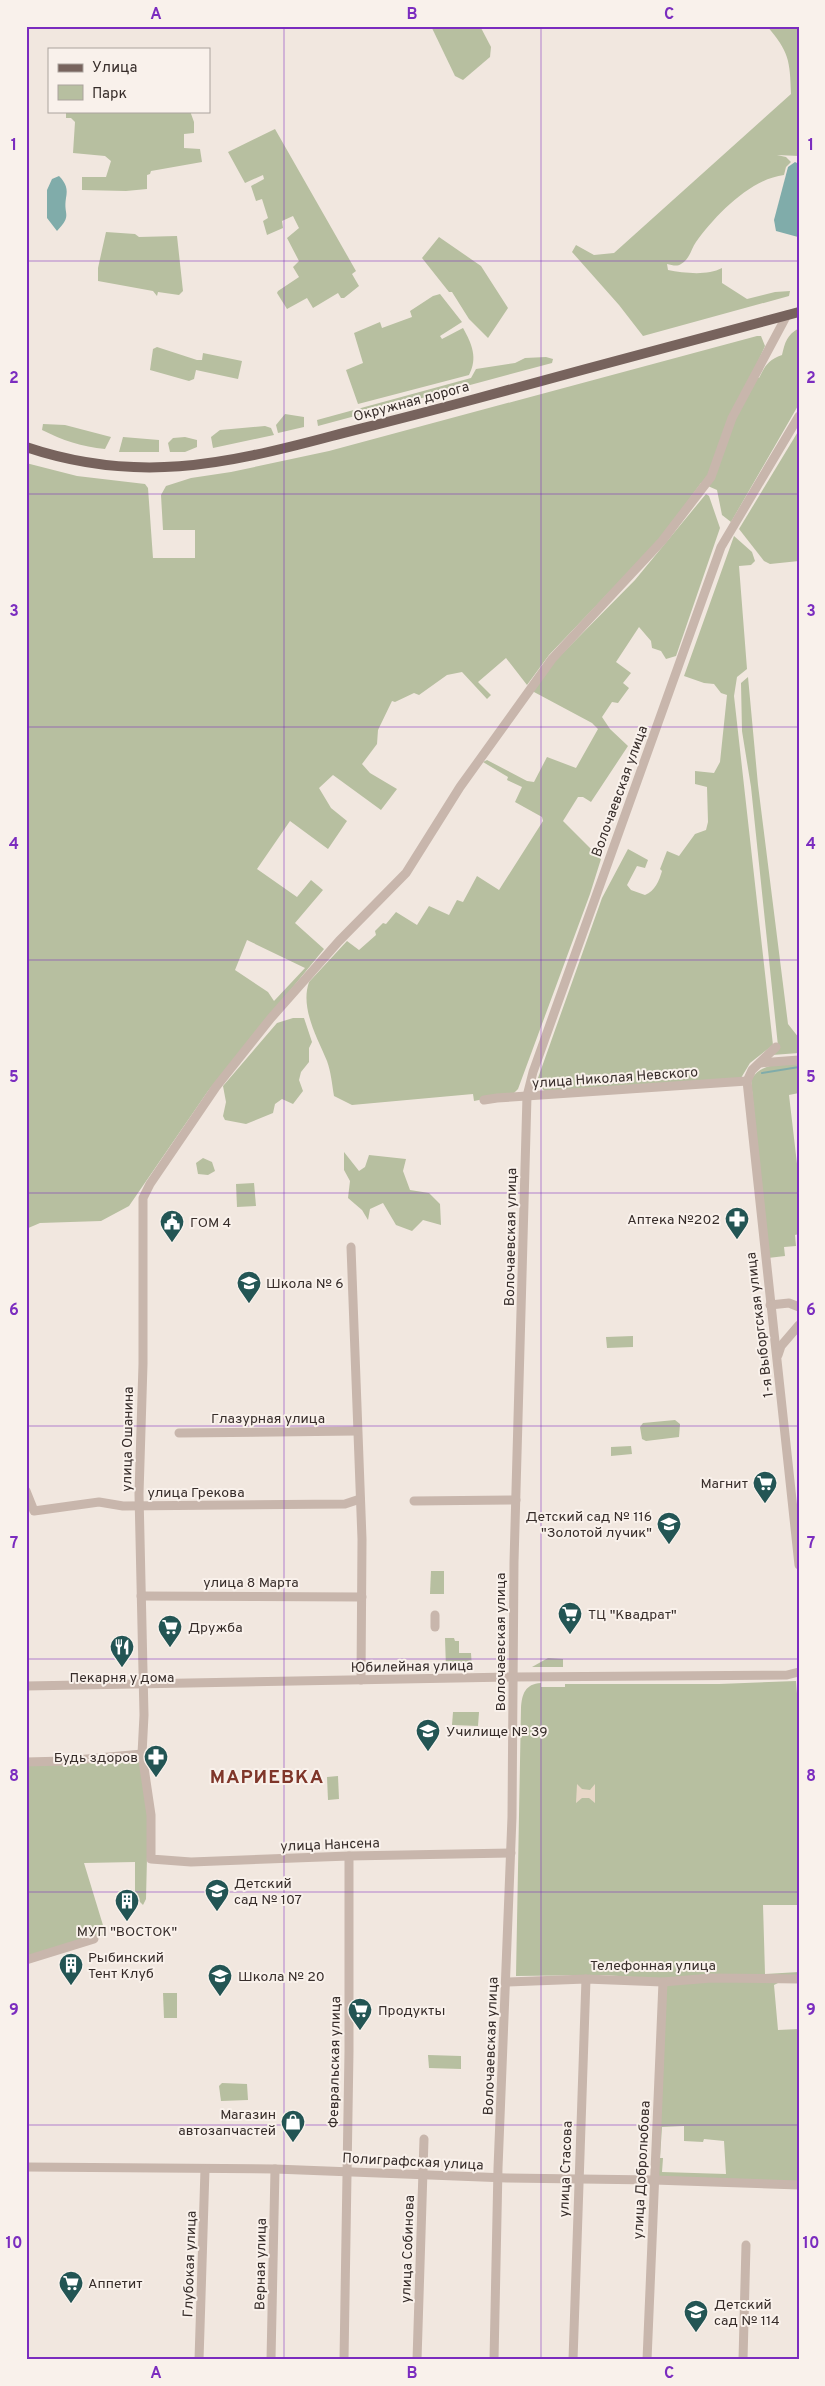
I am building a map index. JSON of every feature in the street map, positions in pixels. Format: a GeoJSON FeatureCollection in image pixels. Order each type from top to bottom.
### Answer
{"type":"FeatureCollection","features":[{"type":"Feature","properties":{"kind":"main road","name":"Окружная дорога"},"geometry":{"type":"LineString","coordinates":[[26,447],[67,460],[111,467],[159,468],[224,462],[340,434],[799,312]]}},
{"type":"Feature","properties":{"kind":"street","name":"улица Ошанина"},"geometry":{"type":"LineString","coordinates":[[151,1860],[151,1816],[142,1754],[143,1684],[139,1506],[144,1195],[216,1087],[271,1018],[339,941],[410,867],[460,787],[552,659],[662,541],[706,483],[713,472],[732,418],[787,315]]}},
{"type":"Feature","properties":{"kind":"street","name":"Волочаевская улица"},"geometry":{"type":"LineString","coordinates":[[494,2360],[498,2178],[507,1982],[516,1500],[527,1096],[532,1075],[720,549],[799,416]]}},
{"type":"Feature","properties":{"kind":"street"},"geometry":{"type":"LineString","coordinates":[[747,1082],[750,1073],[776,1047]]}},
{"type":"Feature","properties":{"kind":"street"},"geometry":{"type":"LineString","coordinates":[[760,1063],[799,1060]]}},
{"type":"Feature","properties":{"kind":"street","name":"улица Николая Невского"},"geometry":{"type":"LineString","coordinates":[[484,1100],[747,1082]]}},
{"type":"Feature","properties":{"kind":"street","name":"1-я Выборгская улица"},"geometry":{"type":"LineString","coordinates":[[747,1082],[799,1565]]}},
{"type":"Feature","properties":{"kind":"street"},"geometry":{"type":"LineString","coordinates":[[351,1247],[360,1499],[361,1680]]}},
{"type":"Feature","properties":{"kind":"street"},"geometry":{"type":"LineString","coordinates":[[770,1305],[789,1303],[799,1307]]}},
{"type":"Feature","properties":{"kind":"street"},"geometry":{"type":"LineString","coordinates":[[778,1361],[781,1346],[799,1325]]}},
{"type":"Feature","properties":{"kind":"street","name":"Глазурная улица"},"geometry":{"type":"LineString","coordinates":[[179,1432],[357,1431]]}},
{"type":"Feature","properties":{"kind":"street","name":"улица Грекова"},"geometry":{"type":"LineString","coordinates":[[26,1491],[34,1510],[99,1502],[123,1506],[346,1504],[360,1499]]}},
{"type":"Feature","properties":{"kind":"street"},"geometry":{"type":"LineString","coordinates":[[414,1501],[516,1500]]}},
{"type":"Feature","properties":{"kind":"street","name":"улица 8 Марта"},"geometry":{"type":"LineString","coordinates":[[141,1596],[362,1597]]}},
{"type":"Feature","properties":{"kind":"street"},"geometry":{"type":"LineString","coordinates":[[435,1616],[435,1627]]}},
{"type":"Feature","properties":{"kind":"street","name":"Юбилейная улица"},"geometry":{"type":"LineString","coordinates":[[26,1686],[513,1677],[788,1675],[799,1673]]}},
{"type":"Feature","properties":{"kind":"street"},"geometry":{"type":"LineString","coordinates":[[26,1762],[55,1762],[142,1754]]}},
{"type":"Feature","properties":{"kind":"street","name":"улица Нансена"},"geometry":{"type":"LineString","coordinates":[[151,1860],[191,1862],[248,1861],[349,1856],[510,1853]]}},
{"type":"Feature","properties":{"kind":"street","name":"Февральская улица"},"geometry":{"type":"LineString","coordinates":[[344,2360],[349,2051],[349,1856]]}},
{"type":"Feature","properties":{"kind":"street"},"geometry":{"type":"LineString","coordinates":[[26,1960],[94,1939]]}},
{"type":"Feature","properties":{"kind":"street","name":"Телефонная улица"},"geometry":{"type":"LineString","coordinates":[[507,1982],[586,1979],[663,1982],[711,1978],[799,1979]]}},
{"type":"Feature","properties":{"kind":"street","name":"улица Стасова"},"geometry":{"type":"LineString","coordinates":[[573,2360],[586,1979]]}},
{"type":"Feature","properties":{"kind":"street","name":"улица Добролюбова"},"geometry":{"type":"LineString","coordinates":[[647,2360],[663,1982]]}},
{"type":"Feature","properties":{"kind":"street","name":"улица Собинова"},"geometry":{"type":"LineString","coordinates":[[417,2360],[424,2139]]}},
{"type":"Feature","properties":{"kind":"street","name":"Полиграфская улица"},"geometry":{"type":"LineString","coordinates":[[26,2167],[276,2169],[498,2178],[654,2180],[799,2185]]}},
{"type":"Feature","properties":{"kind":"street","name":"Глубокая улица"},"geometry":{"type":"LineString","coordinates":[[199,2360],[205,2169]]}},
{"type":"Feature","properties":{"kind":"street","name":"Верная улица"},"geometry":{"type":"LineString","coordinates":[[271,2360],[276,2169]]}},
{"type":"Feature","properties":{"kind":"street"},"geometry":{"type":"LineString","coordinates":[[743,2360],[746,2244]]}},
{"type":"Feature","properties":{"kind":"green space"},"geometry":{"type":"Polygon","coordinates":[[[431,26],[480,26],[491,47],[490,57],[463,80],[455,76],[431,26]]]}},
{"type":"Feature","properties":{"kind":"green space"},"geometry":{"type":"Polygon","coordinates":[[[767,26],[799,26],[799,156],[777,155],[786,157],[791,162],[786,167],[784,175],[771,178],[759,184],[734,200],[696,242],[684,262],[674,266],[667,264],[668,270],[688,273],[703,273],[722,268],[722,283],[747,299],[775,292],[790,291],[789,296],[643,336],[619,305],[572,252],[576,245],[594,255],[614,253],[791,94],[787,57],[780,43],[767,26]]]}},
{"type":"Feature","properties":{"kind":"green space"},"geometry":{"type":"Polygon","coordinates":[[[66,112],[190,112],[194,122],[194,133],[184,134],[184,148],[200,149],[202,162],[151,171],[147,175],[147,189],[126,191],[82,190],[82,177],[106,177],[111,161],[105,156],[73,153],[75,122],[71,118],[66,118],[66,112]]]}},
{"type":"Feature","properties":{"kind":"green space"},"geometry":{"type":"Polygon","coordinates":[[[275,129],[356,271],[352,274],[359,286],[344,298],[341,298],[338,293],[313,308],[307,298],[287,309],[277,293],[299,277],[293,267],[299,261],[287,238],[299,228],[293,216],[282,221],[283,228],[267,235],[263,221],[268,218],[262,199],[256,201],[251,186],[264,179],[263,175],[245,183],[228,152],[275,129]]]}},
{"type":"Feature","properties":{"kind":"green space"},"geometry":{"type":"Polygon","coordinates":[[[106,232],[135,234],[139,237],[177,236],[183,291],[179,295],[158,292],[157,296],[153,291],[98,281],[98,268],[106,232]]]}},
{"type":"Feature","properties":{"kind":"green space"},"geometry":{"type":"Polygon","coordinates":[[[439,237],[481,266],[508,308],[488,338],[469,319],[452,292],[449,292],[422,258],[439,237]]]}},
{"type":"Feature","properties":{"kind":"green space"},"geometry":{"type":"Polygon","coordinates":[[[440,294],[462,322],[440,336],[442,339],[463,328],[473,351],[472,369],[469,375],[358,404],[346,370],[363,363],[354,333],[380,322],[382,328],[412,317],[410,311],[433,296],[440,294]]]}},
{"type":"Feature","properties":{"kind":"green space"},"geometry":{"type":"Polygon","coordinates":[[[799,328],[799,404],[731,522],[722,515],[717,490],[701,483],[660,539],[549,655],[527,685],[506,658],[478,682],[491,695],[487,699],[462,672],[447,675],[419,695],[414,693],[395,702],[392,701],[378,730],[377,744],[362,764],[370,773],[397,789],[381,810],[333,775],[319,788],[331,808],[347,821],[328,849],[290,821],[257,869],[297,897],[311,880],[323,890],[295,923],[324,949],[208,1091],[129,1206],[101,1221],[40,1223],[26,1229],[26,463],[77,476],[145,484],[148,488],[153,558],[195,558],[195,530],[163,530],[161,495],[166,486],[191,478],[231,472],[329,451],[761,336],[765,346],[751,377],[759,378],[763,370],[773,359],[782,355],[787,339],[799,328]],[[247,940],[235,970],[268,992],[274,1001],[305,968],[247,940]]]}},
{"type":"Feature","properties":{"kind":"green space"},"geometry":{"type":"Polygon","coordinates":[[[157,347],[197,360],[202,360],[203,353],[242,361],[238,379],[196,370],[194,379],[189,381],[150,370],[153,349],[157,347]]]}},
{"type":"Feature","properties":{"kind":"green space"},"geometry":{"type":"Polygon","coordinates":[[[546,357],[553,359],[552,363],[318,426],[317,420],[471,378],[476,369],[515,363],[525,358],[546,357]]]}},
{"type":"Feature","properties":{"kind":"green space"},"geometry":{"type":"Polygon","coordinates":[[[285,414],[304,417],[304,427],[278,433],[276,425],[285,414]]]}},
{"type":"Feature","properties":{"kind":"green space"},"geometry":{"type":"Polygon","coordinates":[[[43,424],[65,425],[111,437],[105,449],[88,447],[42,430],[43,424]]]}},
{"type":"Feature","properties":{"kind":"green space"},"geometry":{"type":"Polygon","coordinates":[[[265,426],[271,428],[274,435],[213,448],[211,437],[220,430],[265,426]]]}},
{"type":"Feature","properties":{"kind":"green space"},"geometry":{"type":"Polygon","coordinates":[[[799,430],[799,561],[770,564],[764,561],[739,529],[799,430]]]}},
{"type":"Feature","properties":{"kind":"green space"},"geometry":{"type":"Polygon","coordinates":[[[123,437],[159,440],[159,452],[119,452],[123,437]]]}},
{"type":"Feature","properties":{"kind":"green space"},"geometry":{"type":"Polygon","coordinates":[[[185,437],[197,440],[197,447],[185,452],[170,452],[168,443],[173,438],[185,437]]]}},
{"type":"Feature","properties":{"kind":"green space"},"geometry":{"type":"Polygon","coordinates":[[[706,494],[709,496],[720,528],[676,656],[666,659],[661,651],[652,648],[651,641],[639,627],[616,662],[631,673],[623,683],[629,688],[618,703],[612,702],[602,717],[610,729],[628,746],[591,802],[583,797],[578,797],[563,821],[601,859],[590,894],[518,1089],[514,1093],[474,1101],[473,1094],[352,1105],[334,1096],[328,1065],[308,1012],[307,992],[309,982],[347,941],[359,950],[376,935],[375,931],[383,923],[386,924],[396,912],[417,925],[429,906],[449,915],[457,900],[463,902],[477,876],[499,890],[543,821],[542,817],[515,802],[522,787],[507,780],[508,777],[483,762],[487,760],[527,781],[534,782],[547,757],[576,768],[598,729],[592,723],[534,692],[534,689],[551,665],[635,580],[706,494]]]}},
{"type":"Feature","properties":{"kind":"green space"},"geometry":{"type":"Polygon","coordinates":[[[734,536],[752,552],[755,561],[751,565],[739,566],[747,669],[737,677],[734,696],[773,1045],[750,1063],[741,1078],[546,1092],[540,1087],[538,1078],[602,898],[628,849],[648,860],[645,868],[637,866],[627,885],[631,890],[645,895],[658,882],[662,871],[660,869],[667,851],[679,856],[695,834],[706,830],[708,822],[707,787],[695,784],[695,771],[714,773],[720,762],[727,695],[721,693],[714,684],[704,683],[684,676],[734,536]]]}},
{"type":"Feature","properties":{"kind":"green space"},"geometry":{"type":"Polygon","coordinates":[[[748,677],[758,785],[788,1024],[799,1038],[799,1053],[772,1055],[778,1046],[751,787],[742,731],[741,683],[748,677]]]}},
{"type":"Feature","properties":{"kind":"green space"},"geometry":{"type":"Polygon","coordinates":[[[293,1018],[304,1018],[312,1042],[309,1048],[309,1062],[301,1072],[299,1080],[303,1091],[293,1104],[282,1099],[275,1104],[273,1113],[246,1124],[225,1120],[223,1116],[226,1102],[223,1086],[277,1023],[293,1018]]]}},
{"type":"Feature","properties":{"kind":"green space"},"geometry":{"type":"Polygon","coordinates":[[[799,1063],[799,1093],[789,1095],[799,1181],[799,1234],[795,1235],[796,1246],[784,1247],[785,1256],[768,1258],[751,1080],[755,1074],[766,1067],[799,1063]]]}},
{"type":"Feature","properties":{"kind":"green space"},"geometry":{"type":"Polygon","coordinates":[[[344,1152],[359,1171],[365,1167],[369,1155],[406,1159],[403,1171],[410,1190],[429,1193],[440,1204],[441,1225],[423,1220],[412,1231],[396,1225],[383,1203],[370,1209],[368,1220],[362,1210],[348,1198],[350,1181],[344,1170],[344,1152]]]}},
{"type":"Feature","properties":{"kind":"green space"},"geometry":{"type":"Polygon","coordinates":[[[203,1158],[212,1162],[215,1171],[208,1175],[198,1174],[196,1163],[203,1158]]]}},
{"type":"Feature","properties":{"kind":"green space"},"geometry":{"type":"Polygon","coordinates":[[[254,1183],[256,1206],[237,1207],[236,1184],[254,1183]]]}},
{"type":"Feature","properties":{"kind":"green space"},"geometry":{"type":"Polygon","coordinates":[[[633,1336],[633,1347],[607,1348],[606,1337],[633,1336]]]}},
{"type":"Feature","properties":{"kind":"green space"},"geometry":{"type":"Polygon","coordinates":[[[675,1420],[680,1424],[679,1437],[646,1441],[642,1439],[640,1427],[643,1423],[675,1420]]]}},
{"type":"Feature","properties":{"kind":"green space"},"geometry":{"type":"Polygon","coordinates":[[[631,1446],[632,1454],[611,1456],[611,1447],[631,1446]]]}},
{"type":"Feature","properties":{"kind":"green space"},"geometry":{"type":"Polygon","coordinates":[[[431,1571],[444,1571],[444,1594],[430,1594],[431,1571]]]}},
{"type":"Feature","properties":{"kind":"green space"},"geometry":{"type":"Polygon","coordinates":[[[445,1638],[454,1638],[455,1641],[459,1641],[459,1653],[471,1653],[472,1668],[446,1668],[445,1638]]]}},
{"type":"Feature","properties":{"kind":"green space"},"geometry":{"type":"Polygon","coordinates":[[[548,1658],[563,1659],[563,1667],[532,1667],[548,1658]]]}},
{"type":"Feature","properties":{"kind":"green space"},"geometry":{"type":"Polygon","coordinates":[[[796,1681],[799,1719],[799,1905],[763,1905],[765,1974],[799,1972],[799,1976],[663,1979],[603,1975],[516,1976],[521,1708],[525,1691],[531,1685],[541,1683],[541,1687],[565,1687],[565,1684],[719,1684],[796,1681]]]}},
{"type":"Feature","properties":{"kind":"green space"},"geometry":{"type":"Polygon","coordinates":[[[453,1712],[479,1712],[478,1726],[452,1725],[453,1712]]]}},
{"type":"Feature","properties":{"kind":"green space"},"geometry":{"type":"Polygon","coordinates":[[[140,1757],[148,1816],[146,1899],[143,1905],[135,1897],[135,1862],[84,1863],[106,1935],[91,1937],[26,1958],[26,1765],[140,1757]]]}},
{"type":"Feature","properties":{"kind":"green space"},"geometry":{"type":"Polygon","coordinates":[[[338,1776],[339,1799],[328,1800],[327,1777],[338,1776]]]}},
{"type":"Feature","properties":{"kind":"green space"},"geometry":{"type":"Polygon","coordinates":[[[685,1981],[780,1982],[774,1985],[778,2030],[799,2029],[799,2182],[656,2177],[665,1983],[685,1981]],[[684,2126],[662,2127],[660,2158],[663,2158],[662,2172],[726,2174],[724,2141],[704,2139],[703,2142],[684,2141],[684,2126]]]}},
{"type":"Feature","properties":{"kind":"green space"},"geometry":{"type":"Polygon","coordinates":[[[163,1993],[177,1993],[177,2018],[164,2018],[163,1993]]]}},
{"type":"Feature","properties":{"kind":"green space"},"geometry":{"type":"Polygon","coordinates":[[[428,2055],[461,2056],[461,2069],[429,2068],[428,2055]]]}},
{"type":"Feature","properties":{"kind":"green space"},"geometry":{"type":"Polygon","coordinates":[[[222,2083],[247,2084],[248,2100],[221,2101],[219,2086],[222,2083]]]}},
{"type":"Feature","properties":{"kind":"shaded area"},"geometry":{"type":"Polygon","coordinates":[[[577,1784],[582,1789],[590,1790],[595,1784],[595,1803],[589,1798],[582,1798],[576,1803],[577,1784]]]}},
{"type":"Feature","properties":{"kind":"water"},"geometry":{"type":"Polygon","coordinates":[[[795,162],[799,164],[798,237],[776,231],[774,220],[788,167],[795,162]]]}},
{"type":"Feature","properties":{"kind":"water"},"geometry":{"type":"Polygon","coordinates":[[[59,176],[65,184],[67,195],[65,204],[66,218],[57,231],[47,218],[47,190],[52,179],[59,176]]]}},
{"type":"Feature","properties":{"kind":"waterway"},"geometry":{"type":"LineString","coordinates":[[762,1073],[799,1067]]}},
{"type":"Feature","properties":{"kind":"place","name":"Аптека №202"},"geometry":{"type":"Point","coordinates":[737,1240]}},
{"type":"Feature","properties":{"kind":"place","name":"ГОМ 4"},"geometry":{"type":"Point","coordinates":[172,1243]}},
{"type":"Feature","properties":{"kind":"place","name":"Школа № 6"},"geometry":{"type":"Point","coordinates":[249,1304]}},
{"type":"Feature","properties":{"kind":"place","name":"Магнит"},"geometry":{"type":"Point","coordinates":[765,1504]}},
{"type":"Feature","properties":{"kind":"place","name":"Детский сад № 116 \"Золотой лучик\""},"geometry":{"type":"Point","coordinates":[669,1545]}},
{"type":"Feature","properties":{"kind":"place","name":"ТЦ \"Квадрат\""},"geometry":{"type":"Point","coordinates":[570,1635]}},
{"type":"Feature","properties":{"kind":"place","name":"Дружба"},"geometry":{"type":"Point","coordinates":[170,1648]}},
{"type":"Feature","properties":{"kind":"place","name":"Пекарня у дома"},"geometry":{"type":"Point","coordinates":[122,1668]}},
{"type":"Feature","properties":{"kind":"place","name":"Училище № 39"},"geometry":{"type":"Point","coordinates":[428,1752]}},
{"type":"Feature","properties":{"kind":"place","name":"Будь здоров"},"geometry":{"type":"Point","coordinates":[156,1778]}},
{"type":"Feature","properties":{"kind":"place","name":"Детский сад № 107"},"geometry":{"type":"Point","coordinates":[217,1912]}},
{"type":"Feature","properties":{"kind":"place","name":"МУП \"ВОСТОК\""},"geometry":{"type":"Point","coordinates":[127,1922]}},
{"type":"Feature","properties":{"kind":"place","name":"Рыбинский Тент Клуб"},"geometry":{"type":"Point","coordinates":[71,1986]}},
{"type":"Feature","properties":{"kind":"place","name":"Школа № 20"},"geometry":{"type":"Point","coordinates":[220,1997]}},
{"type":"Feature","properties":{"kind":"place","name":"Продукты"},"geometry":{"type":"Point","coordinates":[360,2031]}},
{"type":"Feature","properties":{"kind":"place","name":"Магазин автозапчастей"},"geometry":{"type":"Point","coordinates":[293,2143]}},
{"type":"Feature","properties":{"kind":"place","name":"Аппетит"},"geometry":{"type":"Point","coordinates":[71,2304]}},
{"type":"Feature","properties":{"kind":"place","name":"Детский сад № 114"},"geometry":{"type":"Point","coordinates":[696,2333]}},
{"type":"Feature","properties":{"kind":"district","name":"МАРИЕВКА"},"geometry":{"type":"Point","coordinates":[267,1776]}}]}
